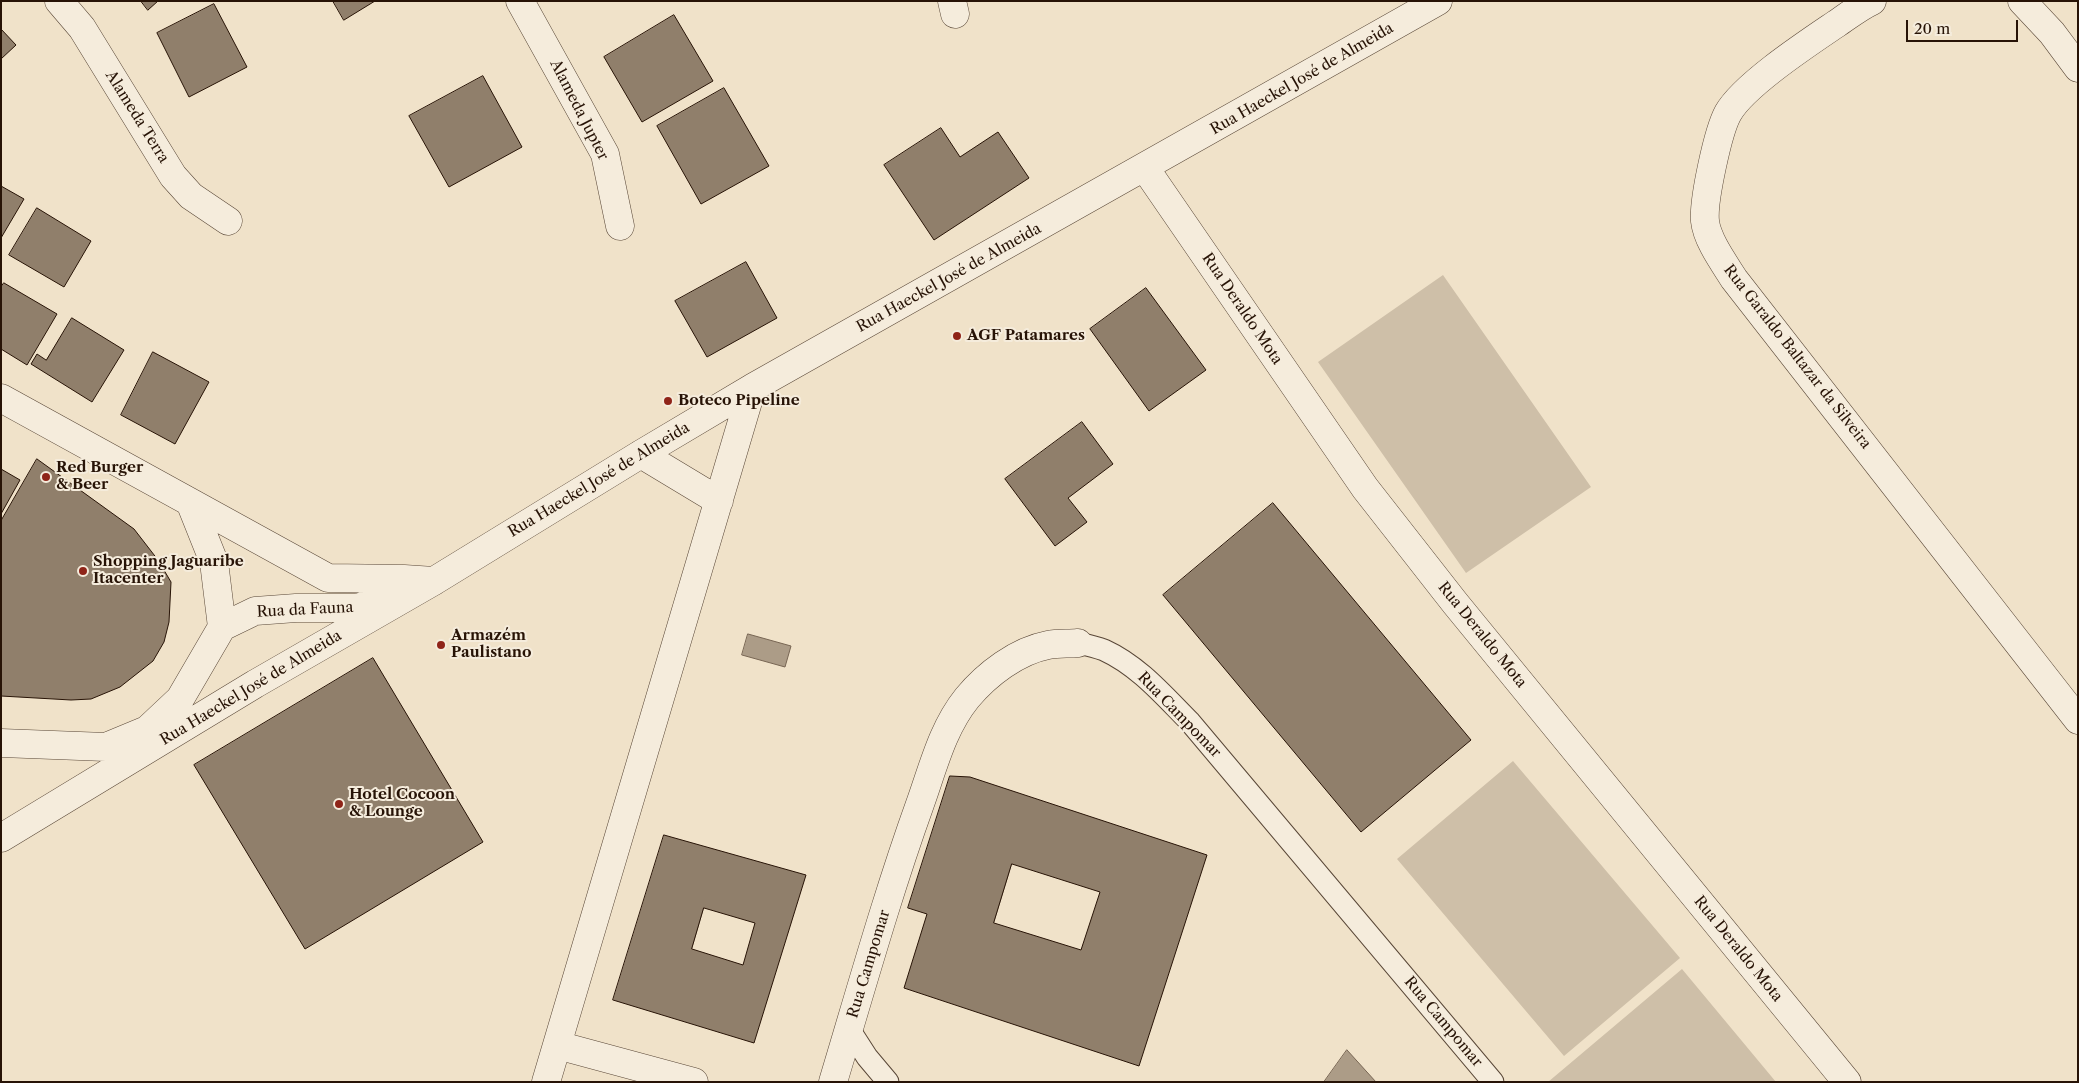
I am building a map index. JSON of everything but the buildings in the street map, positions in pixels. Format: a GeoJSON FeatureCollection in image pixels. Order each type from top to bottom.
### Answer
{"type":"FeatureCollection","features":[{"type":"Feature","properties":{"kind":"street","name":"Alameda Terra"},"geometry":{"type":"LineString","coordinates":[[59,1],[82,28],[174,176],[190,196],[228,221]]}},
{"type":"Feature","properties":{"kind":"street","name":"Alameda Jupter"},"geometry":{"type":"LineString","coordinates":[[520,1],[605,154],[620,226]]}},
{"type":"Feature","properties":{"kind":"street","name":"Rua Haeckel José de Almeida"},"geometry":{"type":"LineString","coordinates":[[1,838],[255,684],[434,581],[752,388],[1438,1]]}},
{"type":"Feature","properties":{"kind":"street","name":"Rua Garaldo Baltazar da Silveira"},"geometry":{"type":"LineString","coordinates":[[1872,1],[1810,42],[1747,90],[1728,113],[1719,139],[1709,187],[1705,222],[1716,251],[1734,279],[2078,720]]}},
{"type":"Feature","properties":{"kind":"street"},"geometry":{"type":"LineString","coordinates":[[2022,1],[2052,33],[2078,68]]}},
{"type":"Feature","properties":{"kind":"street","name":"Rua Deraldo Mota"},"geometry":{"type":"LineString","coordinates":[[1145,168],[1365,488],[1455,603],[1846,1082]]}},
{"type":"Feature","properties":{"kind":"street"},"geometry":{"type":"LineString","coordinates":[[546,1082],[752,388]]}},
{"type":"Feature","properties":{"kind":"street","name":"Rua da Fauna"},"geometry":{"type":"LineString","coordinates":[[1,398],[328,578],[434,581]]}},
{"type":"Feature","properties":{"kind":"street"},"geometry":{"type":"LineString","coordinates":[[641,454],[719,501]]}},
{"type":"Feature","properties":{"kind":"street"},"geometry":{"type":"LineString","coordinates":[[1,743],[106,747],[147,730],[180,699],[222,627],[214,562],[190,502]]}},
{"type":"Feature","properties":{"kind":"street","name":"Rua da Fauna"},"geometry":{"type":"LineString","coordinates":[[222,627],[255,611],[296,608],[358,608],[434,581]]}},
{"type":"Feature","properties":{"kind":"street","name":"Rua Campomar"},"geometry":{"type":"LineString","coordinates":[[833,1082],[906,844],[945,732],[955,715],[980,685],[994,672],[1017,656],[1047,645],[1078,643]]}},
{"type":"Feature","properties":{"kind":"street"},"geometry":{"type":"LineString","coordinates":[[557,1045],[694,1082]]}},
{"type":"Feature","properties":{"kind":"lane","name":"Rua Campomar"},"geometry":{"type":"LineString","coordinates":[[1078,643],[1103,650],[1128,663],[1153,684],[1190,722],[1494,1082]]}},
{"type":"Feature","properties":{"kind":"lane"},"geometry":{"type":"LineString","coordinates":[[849,1029],[867,1056],[888,1082]]}},
{"type":"Feature","properties":{"kind":"shaded area"},"geometry":{"type":"Polygon","coordinates":[[[1443,275],[1591,487],[1466,573],[1318,362],[1443,275]]]}},
{"type":"Feature","properties":{"kind":"shaded area"},"geometry":{"type":"Polygon","coordinates":[[[748,634],[791,646],[785,667],[742,655],[748,634]]]}},
{"type":"Feature","properties":{"kind":"shaded area"},"geometry":{"type":"Polygon","coordinates":[[[1513,761],[1680,958],[1564,1056],[1397,859],[1513,761]]]}},
{"type":"Feature","properties":{"kind":"shaded area"},"geometry":{"type":"Polygon","coordinates":[[[1682,969],[1776,1082],[1548,1082],[1682,969]]]}},
{"type":"Feature","properties":{"kind":"shaded area"},"geometry":{"type":"Polygon","coordinates":[[[1347,1050],[1376,1082],[1324,1082],[1347,1050]]]}},
{"type":"Feature","properties":{"kind":"place","name":"AGF Patamares"},"geometry":{"type":"Point","coordinates":[957,336]}},
{"type":"Feature","properties":{"kind":"place","name":"Boteco Pipeline"},"geometry":{"type":"Point","coordinates":[668,401]}},
{"type":"Feature","properties":{"kind":"place","name":"Red Burger & Beer"},"geometry":{"type":"Point","coordinates":[46,477]}},
{"type":"Feature","properties":{"kind":"place","name":"Shopping Jaguaribe Itacenter"},"geometry":{"type":"Point","coordinates":[83,571]}},
{"type":"Feature","properties":{"kind":"place","name":"Armazém Paulistano"},"geometry":{"type":"Point","coordinates":[441,645]}},
{"type":"Feature","properties":{"kind":"place","name":"Hotel Cocoon & Lounge"},"geometry":{"type":"Point","coordinates":[339,804]}}]}
